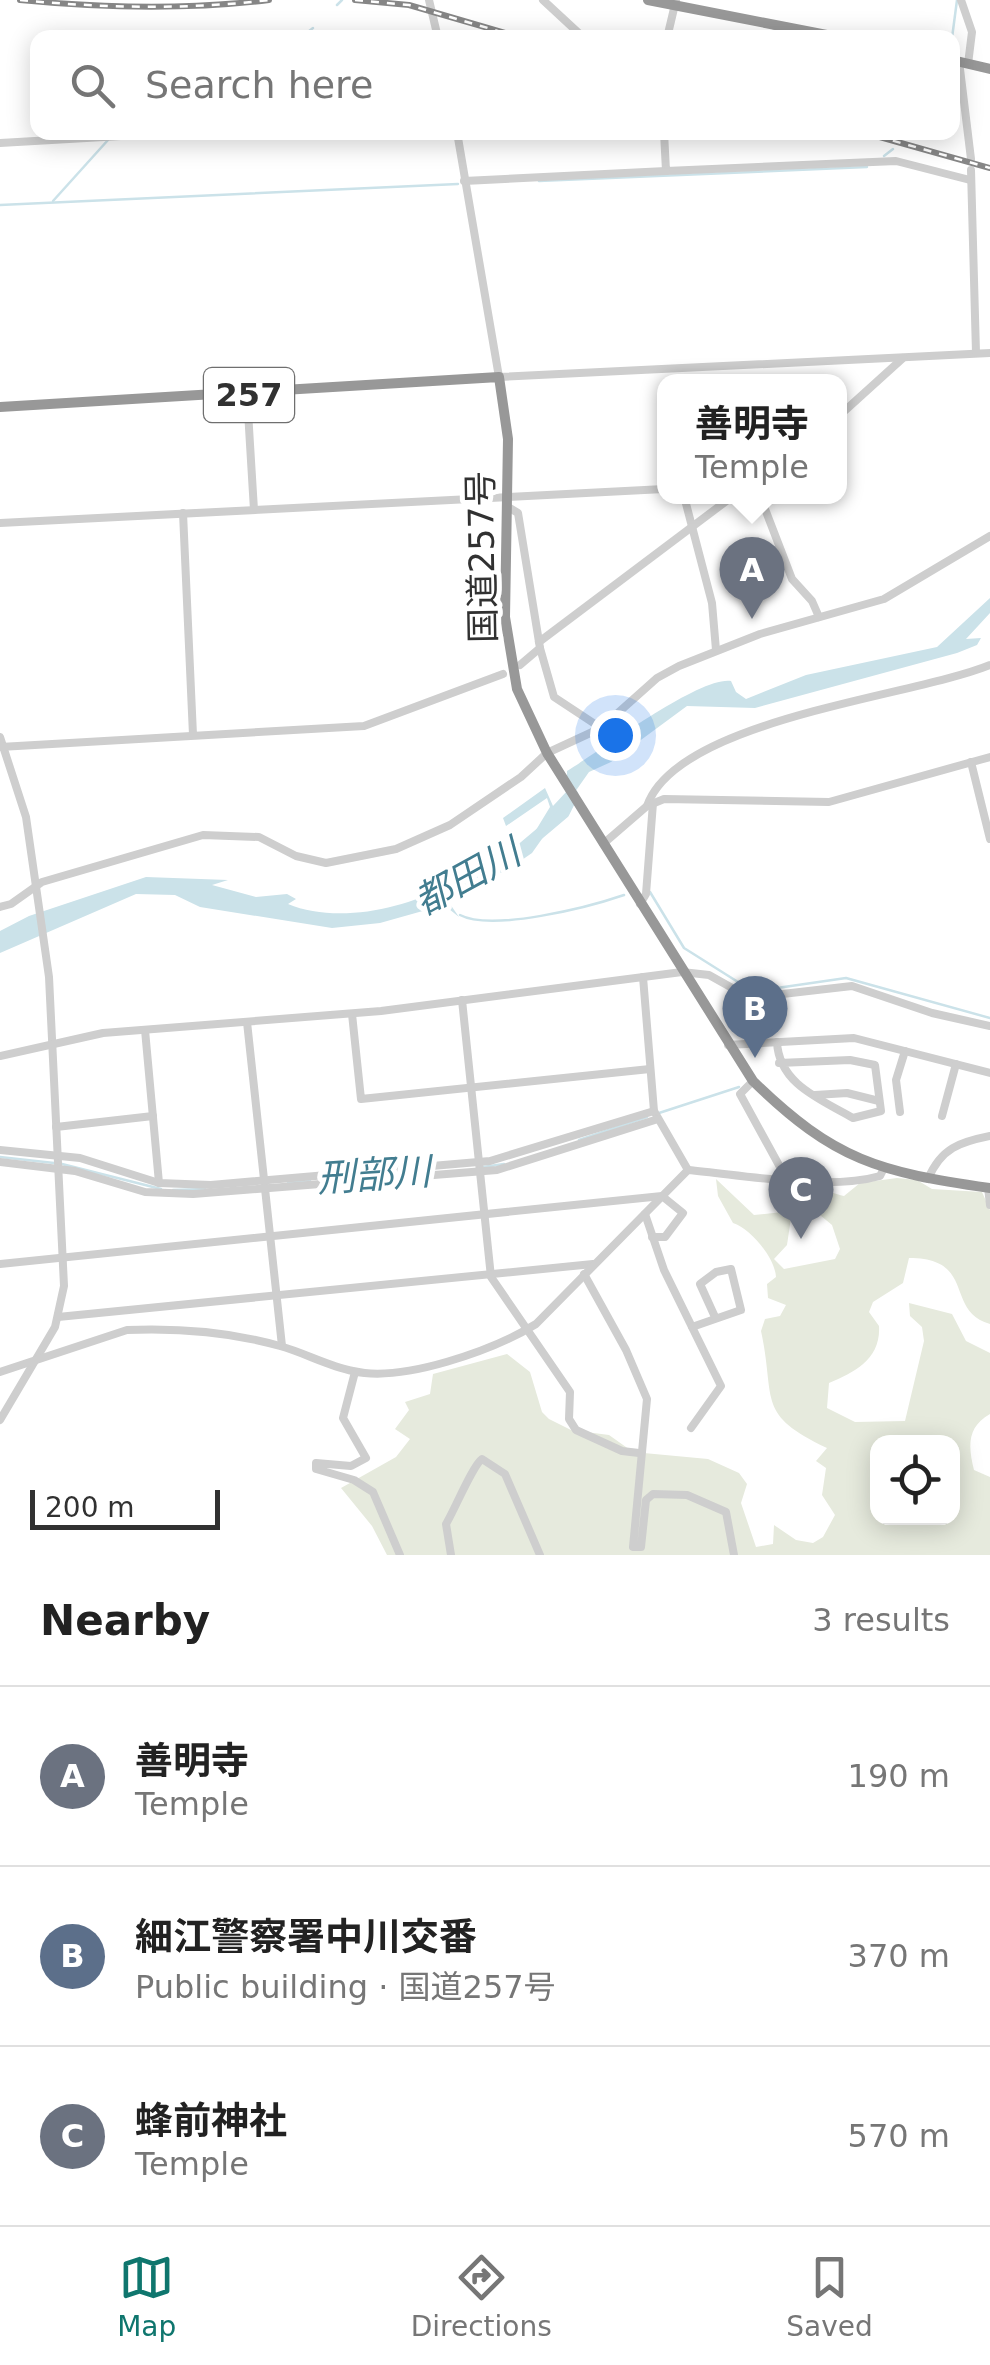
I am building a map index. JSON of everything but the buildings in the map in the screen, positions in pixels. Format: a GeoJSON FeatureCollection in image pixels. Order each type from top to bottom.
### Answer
{"type":"FeatureCollection","features":[{"type":"Feature","properties":{"kind":"highway"},"geometry":{"type":"LineString","coordinates":[[648,0],[675,2],[806,30]]}},
{"type":"Feature","properties":{"kind":"highway"},"geometry":{"type":"LineString","coordinates":[[960,62],[990,68]]}},
{"type":"Feature","properties":{"kind":"highway","name":"257"},"geometry":{"type":"LineString","coordinates":[[0,406],[247,395],[498,377]]}},
{"type":"Feature","properties":{"kind":"highway","name":"国道257号"},"geometry":{"type":"LineString","coordinates":[[498,377],[508,440],[506,617],[510,660],[517,688],[548,755],[752,1081],[820,1140],[882,1170],[989,1188]]}},
{"type":"Feature","properties":{"kind":"street"},"geometry":{"type":"LineString","coordinates":[[429,0],[436,30]]}},
{"type":"Feature","properties":{"kind":"street"},"geometry":{"type":"LineString","coordinates":[[543,0],[575,30]]}},
{"type":"Feature","properties":{"kind":"street"},"geometry":{"type":"LineString","coordinates":[[961,0],[972,32],[960,62],[971,159]]}},
{"type":"Feature","properties":{"kind":"street"},"geometry":{"type":"LineString","coordinates":[[669,30],[675,2]]}},
{"type":"Feature","properties":{"kind":"street"},"geometry":{"type":"LineString","coordinates":[[780,30],[788,26]]}},
{"type":"Feature","properties":{"kind":"street"},"geometry":{"type":"LineString","coordinates":[[0,143],[48,140]]}},
{"type":"Feature","properties":{"kind":"street"},"geometry":{"type":"LineString","coordinates":[[458,140],[498,377],[990,353]]}},
{"type":"Feature","properties":{"kind":"street"},"geometry":{"type":"LineString","coordinates":[[664,140],[666,171]]}},
{"type":"Feature","properties":{"kind":"street"},"geometry":{"type":"LineString","coordinates":[[464,181],[896,161],[970,175],[976,354]]}},
{"type":"Feature","properties":{"kind":"street"},"geometry":{"type":"LineString","coordinates":[[847,408],[904,356]]}},
{"type":"Feature","properties":{"kind":"street"},"geometry":{"type":"LineString","coordinates":[[675,368],[675,374]]}},
{"type":"Feature","properties":{"kind":"street"},"geometry":{"type":"LineString","coordinates":[[247,395],[254,510]]}},
{"type":"Feature","properties":{"kind":"street"},"geometry":{"type":"LineString","coordinates":[[0,523],[508,501],[657,490]]}},
{"type":"Feature","properties":{"kind":"street"},"geometry":{"type":"LineString","coordinates":[[508,501],[518,512],[540,645],[554,696],[601,728]]}},
{"type":"Feature","properties":{"kind":"street"},"geometry":{"type":"LineString","coordinates":[[686,504],[712,603],[716,650]]}},
{"type":"Feature","properties":{"kind":"street"},"geometry":{"type":"LineString","coordinates":[[520,665],[540,645],[722,504]]}},
{"type":"Feature","properties":{"kind":"street"},"geometry":{"type":"LineString","coordinates":[[763,504],[792,579],[819,617]]}},
{"type":"Feature","properties":{"kind":"street"},"geometry":{"type":"LineString","coordinates":[[182,514],[193,735]]}},
{"type":"Feature","properties":{"kind":"street"},"geometry":{"type":"LineString","coordinates":[[0,907],[35,890],[214,834],[259,837],[314,861],[376,855],[419,842],[450,825],[548,755],[601,728],[658,678],[716,650],[884,599],[990,536]]}},
{"type":"Feature","properties":{"kind":"street"},"geometry":{"type":"LineString","coordinates":[[640,904],[646,894],[650,805],[660,784],[722,744],[790,716],[960,678],[990,666]]}},
{"type":"Feature","properties":{"kind":"street"},"geometry":{"type":"LineString","coordinates":[[0,1420],[58,1317],[64,1286],[49,978],[26,817],[0,743],[372,725],[503,674]]}},
{"type":"Feature","properties":{"kind":"street"},"geometry":{"type":"LineString","coordinates":[[603,844],[650,805],[664,799],[830,802],[990,756]]}},
{"type":"Feature","properties":{"kind":"street"},"geometry":{"type":"LineString","coordinates":[[972,762],[990,839]]}},
{"type":"Feature","properties":{"kind":"street"},"geometry":{"type":"LineString","coordinates":[[0,1056],[145,1030],[352,1014],[682,972],[709,975],[734,989],[765,996],[852,986],[921,1010],[990,1026]]}},
{"type":"Feature","properties":{"kind":"street"},"geometry":{"type":"LineString","coordinates":[[642,977],[656,1115],[688,1170]]}},
{"type":"Feature","properties":{"kind":"street"},"geometry":{"type":"LineString","coordinates":[[462,1000],[490,1273],[570,1392],[569,1419],[576,1430],[622,1451],[639,1453]]}},
{"type":"Feature","properties":{"kind":"street"},"geometry":{"type":"LineString","coordinates":[[352,1014],[361,1099],[650,1069]]}},
{"type":"Feature","properties":{"kind":"street"},"geometry":{"type":"LineString","coordinates":[[247,1022],[282,1346]]}},
{"type":"Feature","properties":{"kind":"street"},"geometry":{"type":"LineString","coordinates":[[145,1030],[159,1183]]}},
{"type":"Feature","properties":{"kind":"street"},"geometry":{"type":"LineString","coordinates":[[728,1044],[854,1038],[990,1074]]}},
{"type":"Feature","properties":{"kind":"street"},"geometry":{"type":"LineString","coordinates":[[777,1042],[779,1063],[812,1095],[853,1118],[881,1111],[876,1065],[850,1060],[779,1063]]}},
{"type":"Feature","properties":{"kind":"street"},"geometry":{"type":"LineString","coordinates":[[900,1112],[896,1080],[905,1051]]}},
{"type":"Feature","properties":{"kind":"street"},"geometry":{"type":"LineString","coordinates":[[942,1116],[956,1064]]}},
{"type":"Feature","properties":{"kind":"street"},"geometry":{"type":"LineString","coordinates":[[752,1081],[740,1094],[786,1178]]}},
{"type":"Feature","properties":{"kind":"street"},"geometry":{"type":"LineString","coordinates":[[812,1095],[847,1093],[880,1101]]}},
{"type":"Feature","properties":{"kind":"street"},"geometry":{"type":"LineString","coordinates":[[0,1162],[59,1168],[145,1192],[519,1164],[656,1115]]}},
{"type":"Feature","properties":{"kind":"street"},"geometry":{"type":"LineString","coordinates":[[56,1127],[153,1116]]}},
{"type":"Feature","properties":{"kind":"street"},"geometry":{"type":"LineString","coordinates":[[928,1180],[946,1151],[990,1136]]}},
{"type":"Feature","properties":{"kind":"street"},"geometry":{"type":"LineString","coordinates":[[0,1150],[58,1155],[159,1183],[263,1183]]}},
{"type":"Feature","properties":{"kind":"street"},"geometry":{"type":"LineString","coordinates":[[0,1372],[128,1330],[219,1334],[282,1346],[355,1372],[409,1370],[512,1340],[688,1170],[786,1178],[869,1179],[882,1170]]}},
{"type":"Feature","properties":{"kind":"street"},"geometry":{"type":"LineString","coordinates":[[989,1188],[990,1206]]}},
{"type":"Feature","properties":{"kind":"street"},"geometry":{"type":"LineString","coordinates":[[0,1264],[662,1196],[683,1212],[665,1237],[652,1237]]}},
{"type":"Feature","properties":{"kind":"street"},"geometry":{"type":"LineString","coordinates":[[645,1214],[692,1328],[722,1386],[692,1428]]}},
{"type":"Feature","properties":{"kind":"street"},"geometry":{"type":"LineString","coordinates":[[58,1317],[594,1264]]}},
{"type":"Feature","properties":{"kind":"street"},"geometry":{"type":"LineString","coordinates":[[692,1328],[741,1310],[732,1268],[716,1272],[700,1284],[715,1317]]}},
{"type":"Feature","properties":{"kind":"street"},"geometry":{"type":"LineString","coordinates":[[584,1274],[644,1386],[647,1399],[633,1546],[641,1548],[646,1500],[653,1494],[686,1495],[726,1512],[734,1555]]}},
{"type":"Feature","properties":{"kind":"street"},"geometry":{"type":"LineString","coordinates":[[355,1372],[343,1418],[366,1458],[356,1465],[316,1464],[315,1468],[354,1480],[373,1492],[400,1555]]}},
{"type":"Feature","properties":{"kind":"street"},"geometry":{"type":"LineString","coordinates":[[451,1555],[446,1524],[463,1498],[476,1463],[487,1460],[511,1484],[540,1555]]}},
{"type":"Feature","properties":{"kind":"shaded area"},"geometry":{"type":"Polygon","coordinates":[[[897,1178],[917,1180],[932,1189],[982,1192],[990,1210],[990,1324],[968,1308],[944,1266],[909,1258],[903,1283],[873,1302],[869,1312],[879,1326],[876,1347],[857,1369],[829,1383],[827,1408],[855,1422],[905,1421],[924,1341],[922,1327],[910,1316],[909,1303],[952,1314],[966,1341],[990,1353],[990,1414],[973,1431],[970,1445],[974,1470],[990,1477],[990,1555],[387,1555],[372,1526],[341,1488],[396,1457],[410,1439],[395,1429],[409,1410],[405,1402],[430,1394],[433,1374],[507,1354],[530,1372],[542,1412],[549,1419],[571,1430],[609,1435],[633,1452],[708,1459],[739,1473],[747,1484],[741,1503],[756,1547],[773,1544],[774,1525],[796,1540],[813,1543],[823,1537],[835,1515],[822,1495],[826,1468],[816,1461],[827,1448],[788,1425],[773,1403],[761,1331],[765,1319],[780,1316],[786,1305],[768,1298],[767,1284],[776,1277],[775,1269],[754,1238],[733,1223],[718,1196],[716,1179],[754,1215],[792,1211],[787,1245],[774,1259],[784,1269],[835,1259],[840,1249],[832,1225],[803,1201],[811,1192],[821,1190],[844,1196],[860,1183],[897,1178]]]}},
{"type":"Feature","properties":{"kind":"water"},"geometry":{"type":"Polygon","coordinates":[[[990,598],[990,613],[966,639],[981,638],[977,645],[957,653],[755,708],[687,706],[611,762],[589,772],[532,853],[506,871],[468,884],[450,904],[459,917],[444,905],[380,923],[332,928],[200,907],[175,895],[136,894],[0,953],[0,931],[29,916],[146,877],[228,880],[212,885],[256,897],[287,894],[296,899],[288,904],[325,913],[367,911],[408,902],[493,857],[525,848],[550,807],[547,798],[506,826],[503,818],[545,788],[553,806],[567,791],[567,771],[673,703],[716,683],[731,681],[736,692],[746,699],[806,675],[937,647],[990,598]]]}},
{"type":"Feature","properties":{"kind":"waterway"},"geometry":{"type":"LineString","coordinates":[[337,5],[342,0]]}},
{"type":"Feature","properties":{"kind":"waterway"},"geometry":{"type":"LineString","coordinates":[[953,30],[957,0]]}},
{"type":"Feature","properties":{"kind":"waterway"},"geometry":{"type":"LineString","coordinates":[[53,201],[108,140]]}},
{"type":"Feature","properties":{"kind":"waterway"},"geometry":{"type":"LineString","coordinates":[[884,156],[893,149]]}},
{"type":"Feature","properties":{"kind":"waterway"},"geometry":{"type":"LineString","coordinates":[[539,181],[867,167]]}},
{"type":"Feature","properties":{"kind":"waterway"},"geometry":{"type":"LineString","coordinates":[[0,205],[458,184]]}},
{"type":"Feature","properties":{"kind":"waterway","name":"都田川"},"geometry":{"type":"LineString","coordinates":[[513,856],[564,813],[573,795]]}},
{"type":"Feature","properties":{"kind":"waterway"},"geometry":{"type":"LineString","coordinates":[[650,892],[684,948],[738,982],[777,988],[846,978],[990,1018]]}},
{"type":"Feature","properties":{"kind":"waterway"},"geometry":{"type":"LineString","coordinates":[[460,915],[475,920],[517,919],[624,895]]}},
{"type":"Feature","properties":{"kind":"waterway","name":"刑部川"},"geometry":{"type":"LineString","coordinates":[[659,1113],[739,1087]]}},
{"type":"Feature","properties":{"kind":"waterway","name":"刑部川"},"geometry":{"type":"LineString","coordinates":[[579,1140],[647,1117]]}},
{"type":"Feature","properties":{"kind":"waterway","name":"刑部川"},"geometry":{"type":"LineString","coordinates":[[0,1157],[54,1163]]}},
{"type":"Feature","properties":{"kind":"waterway","name":"刑部川"},"geometry":{"type":"LineString","coordinates":[[62,1164],[161,1189]]}},
{"type":"Feature","properties":{"kind":"waterway","name":"刑部川"},"geometry":{"type":"LineString","coordinates":[[483,1167],[504,1164]]}},
{"type":"Feature","properties":{"kind":"waterway","name":"刑部川"},"geometry":{"type":"LineString","coordinates":[[288,1182],[310,1181]]}},
{"type":"Feature","properties":{"kind":"waterway","name":"刑部川"},"geometry":{"type":"LineString","coordinates":[[173,1190],[205,1189]]}},
{"type":"Feature","properties":{"kind":"railway"},"geometry":{"type":"LineString","coordinates":[[20,0],[145,7],[269,0]]}},
{"type":"Feature","properties":{"kind":"railway"},"geometry":{"type":"LineString","coordinates":[[355,0],[409,5],[495,30]]}},
{"type":"Feature","properties":{"kind":"railway"},"geometry":{"type":"LineString","coordinates":[[890,140],[990,168]]}},
{"type":"Feature","properties":{"kind":"place","name":"善明寺"},"geometry":{"type":"Point","coordinates":[752,619]}},
{"type":"Feature","properties":{"kind":"place","name":"細江警察署中川交番"},"geometry":{"type":"Point","coordinates":[755,1058]}},
{"type":"Feature","properties":{"kind":"place","name":"蜂前神社"},"geometry":{"type":"Point","coordinates":[801,1239]}}]}
